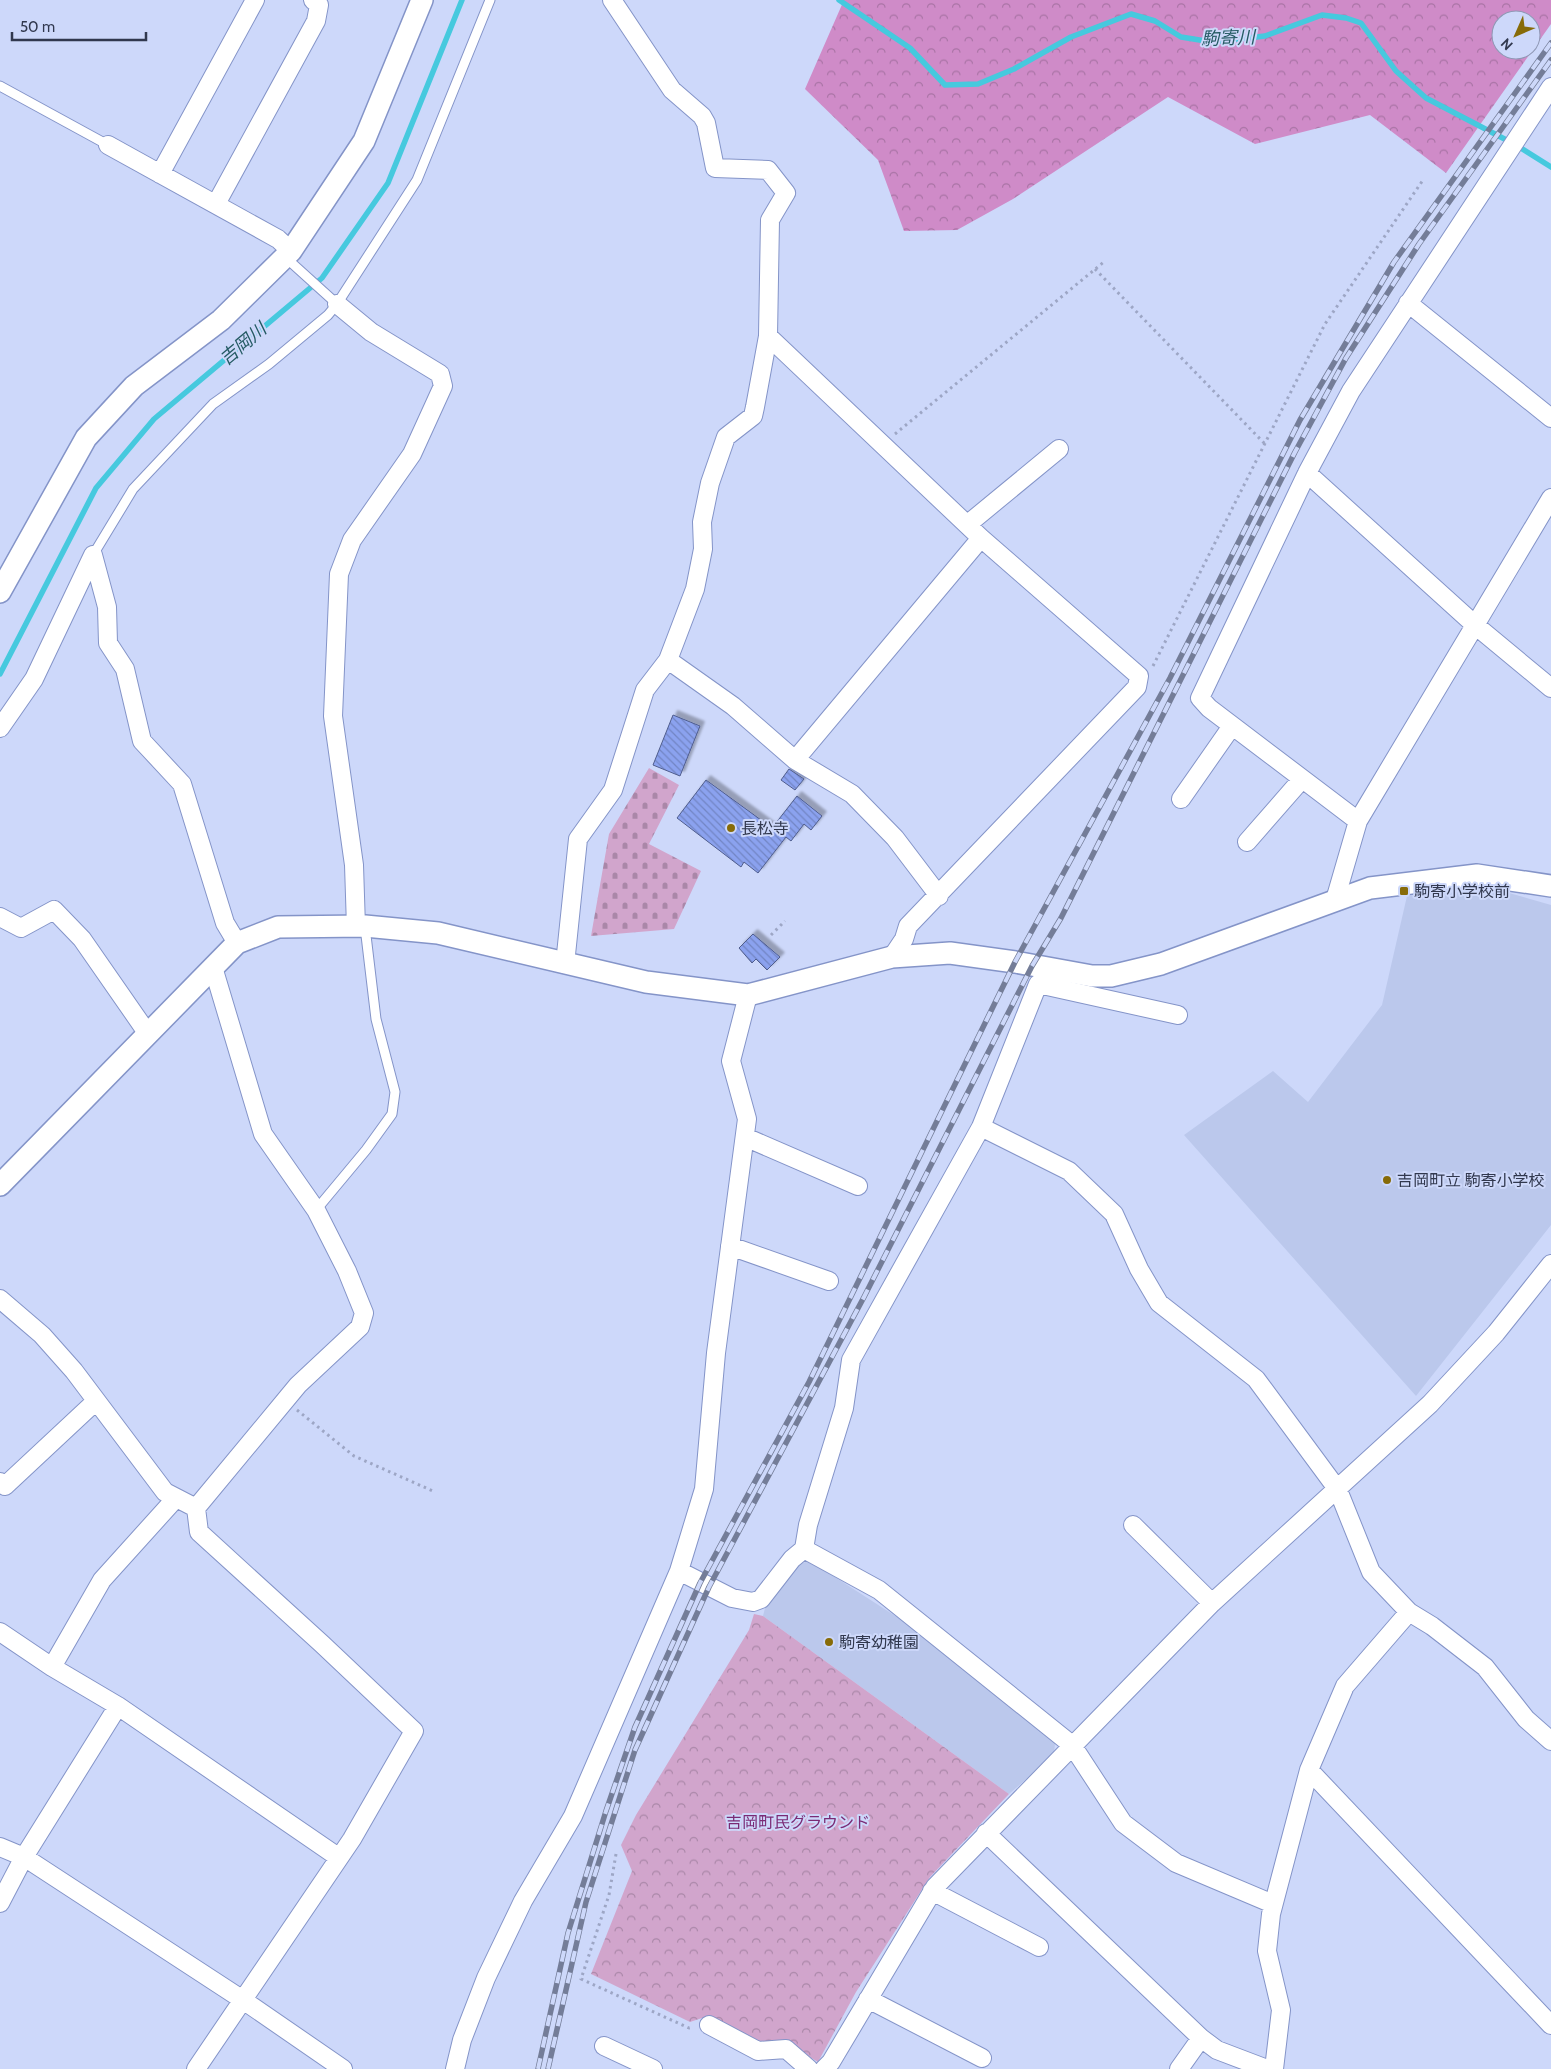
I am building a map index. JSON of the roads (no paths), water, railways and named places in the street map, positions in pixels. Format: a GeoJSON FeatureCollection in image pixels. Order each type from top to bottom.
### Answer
{"type":"FeatureCollection","features":[{"type":"Feature","properties":{"kind":"street"},"geometry":{"type":"LineString","coordinates":[[160,174],[255,0]]}},
{"type":"Feature","properties":{"kind":"street"},"geometry":{"type":"LineString","coordinates":[[216,204],[316,21],[319,5],[313,0]]}},
{"type":"Feature","properties":{"kind":"street"},"geometry":{"type":"LineString","coordinates":[[0,592],[86,438],[134,386],[222,320],[291,259],[364,141],[422,0]]}},
{"type":"Feature","properties":{"kind":"street"},"geometry":{"type":"LineString","coordinates":[[565,964],[578,839],[613,790],[645,690],[668,660],[695,589],[703,550],[702,522],[710,483],[726,437],[753,416],[768,336],[770,220],[786,193],[768,170],[715,168],[706,122],[702,116],[672,90],[612,0]]}},
{"type":"Feature","properties":{"kind":"street"},"geometry":{"type":"LineString","coordinates":[[1358,821],[1232,726],[1200,698],[1308,473],[1350,391],[1551,87]]}},
{"type":"Feature","properties":{"kind":"street"},"geometry":{"type":"LineString","coordinates":[[108,145],[278,239],[291,259]]}},
{"type":"Feature","properties":{"kind":"street"},"geometry":{"type":"LineString","coordinates":[[333,300],[371,332],[440,374],[444,386],[412,454],[352,540],[339,574],[333,716],[354,865],[360,927]]}},
{"type":"Feature","properties":{"kind":"street"},"geometry":{"type":"LineString","coordinates":[[1408,303],[1551,418]]}},
{"type":"Feature","properties":{"kind":"street"},"geometry":{"type":"LineString","coordinates":[[768,336],[982,538],[1139,676],[1138,687],[939,896],[908,926],[904,939],[892,956]]}},
{"type":"Feature","properties":{"kind":"street"},"geometry":{"type":"LineString","coordinates":[[968,524],[1059,449]]}},
{"type":"Feature","properties":{"kind":"street"},"geometry":{"type":"LineString","coordinates":[[1308,473],[1475,625],[1551,688]]}},
{"type":"Feature","properties":{"kind":"street"},"geometry":{"type":"LineString","coordinates":[[1335,900],[1358,821],[1551,498]]}},
{"type":"Feature","properties":{"kind":"street"},"geometry":{"type":"LineString","coordinates":[[795,760],[982,538]]}},
{"type":"Feature","properties":{"kind":"street"},"geometry":{"type":"LineString","coordinates":[[0,728],[34,679],[93,555]]}},
{"type":"Feature","properties":{"kind":"street"},"geometry":{"type":"LineString","coordinates":[[93,555],[107,607],[108,643],[125,669],[142,741],[182,784],[225,923],[237,943]]}},
{"type":"Feature","properties":{"kind":"street"},"geometry":{"type":"LineString","coordinates":[[668,660],[733,706],[795,760],[852,794],[895,838],[939,896]]}},
{"type":"Feature","properties":{"kind":"street"},"geometry":{"type":"LineString","coordinates":[[1181,799],[1232,726]]}},
{"type":"Feature","properties":{"kind":"street"},"geometry":{"type":"LineString","coordinates":[[1247,842],[1302,779]]}},
{"type":"Feature","properties":{"kind":"street"},"geometry":{"type":"LineString","coordinates":[[4,1173],[148,1034],[237,943],[278,927],[360,927],[438,933],[646,982],[748,995],[892,956],[950,953],[1015,962],[1092,976],[1111,976],[1161,964],[1370,888],[1477,875],[1551,886]]}},
{"type":"Feature","properties":{"kind":"street"},"geometry":{"type":"LineString","coordinates":[[0,917],[21,928],[54,910],[82,939],[148,1034]]}},
{"type":"Feature","properties":{"kind":"street"},"geometry":{"type":"LineString","coordinates":[[196,2069],[352,1839],[414,1731],[199,1532],[196,1508],[298,1384],[360,1328],[364,1313],[347,1271],[316,1210],[263,1134],[213,967]]}},
{"type":"Feature","properties":{"kind":"street"},"geometry":{"type":"LineString","coordinates":[[1105,999],[1111,976]]}},
{"type":"Feature","properties":{"kind":"street"},"geometry":{"type":"LineString","coordinates":[[679,1571],[732,1598],[753,1602],[761,1599],[792,1559],[804,1549],[808,1525],[844,1408],[851,1360],[981,1127],[1038,984],[1178,1015]]}},
{"type":"Feature","properties":{"kind":"street"},"geometry":{"type":"LineString","coordinates":[[455,2069],[462,2040],[486,1978],[523,1901],[573,1816],[679,1571],[704,1489],[716,1353],[747,1119],[731,1061],[748,995]]}},
{"type":"Feature","properties":{"kind":"street"},"geometry":{"type":"LineString","coordinates":[[981,1127],[1069,1171],[1114,1214],[1139,1269],[1159,1303],[1256,1379],[1338,1490],[1371,1572],[1408,1612],[1432,1626],[1485,1667],[1526,1719],[1551,1741]]}},
{"type":"Feature","properties":{"kind":"street"},"geometry":{"type":"LineString","coordinates":[[745,1137],[858,1186]]}},
{"type":"Feature","properties":{"kind":"street"},"geometry":{"type":"LineString","coordinates":[[730,1246],[829,1281]]}},
{"type":"Feature","properties":{"kind":"street"},"geometry":{"type":"LineString","coordinates":[[831,2067],[868,1998],[932,1892],[986,1833],[1212,1603],[1338,1490],[1443,1390],[1496,1333],[1551,1264]]}},
{"type":"Feature","properties":{"kind":"street"},"geometry":{"type":"LineString","coordinates":[[0,1299],[42,1335],[74,1371],[166,1492],[196,1508]]}},
{"type":"Feature","properties":{"kind":"street"},"geometry":{"type":"LineString","coordinates":[[0,1482],[5,1486],[96,1401]]}},
{"type":"Feature","properties":{"kind":"street"},"geometry":{"type":"LineString","coordinates":[[52,1667],[102,1580],[176,1498]]}},
{"type":"Feature","properties":{"kind":"street"},"geometry":{"type":"LineString","coordinates":[[1133,1525],[1212,1603]]}},
{"type":"Feature","properties":{"kind":"street"},"geometry":{"type":"LineString","coordinates":[[804,1549],[878,1590],[1072,1745],[1123,1823],[1176,1863],[1273,1904]]}},
{"type":"Feature","properties":{"kind":"street"},"geometry":{"type":"LineString","coordinates":[[1274,2069],[1280,2010],[1267,1950],[1273,1904],[1309,1770],[1345,1686],[1408,1612]]}},
{"type":"Feature","properties":{"kind":"street"},"geometry":{"type":"LineString","coordinates":[[0,1632],[52,1667],[118,1706],[338,1857]]}},
{"type":"Feature","properties":{"kind":"street"},"geometry":{"type":"LineString","coordinates":[[0,1903],[24,1857],[118,1706]]}},
{"type":"Feature","properties":{"kind":"street"},"geometry":{"type":"LineString","coordinates":[[1309,1770],[1551,2025]]}},
{"type":"Feature","properties":{"kind":"street"},"geometry":{"type":"LineString","coordinates":[[986,1833],[1201,2038],[1217,2050],[1266,2069]]}},
{"type":"Feature","properties":{"kind":"street"},"geometry":{"type":"LineString","coordinates":[[0,1847],[24,1857],[243,2000],[343,2069]]}},
{"type":"Feature","properties":{"kind":"street"},"geometry":{"type":"LineString","coordinates":[[932,1892],[1039,1947]]}},
{"type":"Feature","properties":{"kind":"street"},"geometry":{"type":"LineString","coordinates":[[868,1998],[982,2058]]}},
{"type":"Feature","properties":{"kind":"street"},"geometry":{"type":"LineString","coordinates":[[709,2025],[758,2051],[786,2049],[809,2069]]}},
{"type":"Feature","properties":{"kind":"street"},"geometry":{"type":"LineString","coordinates":[[1179,2069],[1201,2038]]}},
{"type":"Feature","properties":{"kind":"street"},"geometry":{"type":"LineString","coordinates":[[604,2046],[653,2069]]}},
{"type":"Feature","properties":{"kind":"lane"},"geometry":{"type":"LineString","coordinates":[[93,555],[133,489],[213,404],[269,364],[328,315],[333,300],[417,180],[490,0]]}},
{"type":"Feature","properties":{"kind":"lane"},"geometry":{"type":"LineString","coordinates":[[0,86],[108,145]]}},
{"type":"Feature","properties":{"kind":"lane"},"geometry":{"type":"LineString","coordinates":[[291,259],[333,300]]}},
{"type":"Feature","properties":{"kind":"lane"},"geometry":{"type":"LineString","coordinates":[[316,1210],[366,1150],[392,1114],[395,1092],[376,1018],[360,927]]}},
{"type":"Feature","properties":{"kind":"waterway","name":"吉岡川"},"geometry":{"type":"LineString","coordinates":[[0,674],[96,488],[154,419],[322,278],[388,183],[462,0]]}},
{"type":"Feature","properties":{"kind":"waterway","name":"駒寄川"},"geometry":{"type":"LineString","coordinates":[[839,0],[910,48],[945,85],[978,84],[1014,69],[1071,37],[1131,14],[1155,21],[1181,37],[1212,42],[1265,36],[1322,15],[1346,18],[1361,23],[1396,71],[1426,98],[1516,145],[1551,167]]}},
{"type":"Feature","properties":{"kind":"railway"},"geometry":{"type":"LineString","coordinates":[[538,2069],[568,1933],[606,1811],[635,1727],[700,1583],[809,1382],[1015,962],[1170,678],[1300,420],[1394,262],[1551,43]]}},
{"type":"Feature","properties":{"kind":"railway"},"geometry":{"type":"LineString","coordinates":[[548,2069],[586,1902],[635,1750],[709,1587],[864,1297],[1032,966],[1061,918],[1295,452],[1346,358],[1419,244],[1551,60]]}},
{"type":"Feature","properties":{"kind":"place","name":"長松寺"},"geometry":{"type":"Point","coordinates":[731,828]}},
{"type":"Feature","properties":{"kind":"place","name":"駒寄小学校前"},"geometry":{"type":"Point","coordinates":[1404,891]}},
{"type":"Feature","properties":{"kind":"place","name":"吉岡町立 駒寄小学校"},"geometry":{"type":"Point","coordinates":[1387,1180]}},
{"type":"Feature","properties":{"kind":"place","name":"駒寄幼稚園"},"geometry":{"type":"Point","coordinates":[829,1642]}},
{"type":"Feature","properties":{"kind":"park label","name":"吉岡町民グラウンド"},"geometry":{"type":"Point","coordinates":[798,1822]}}]}
